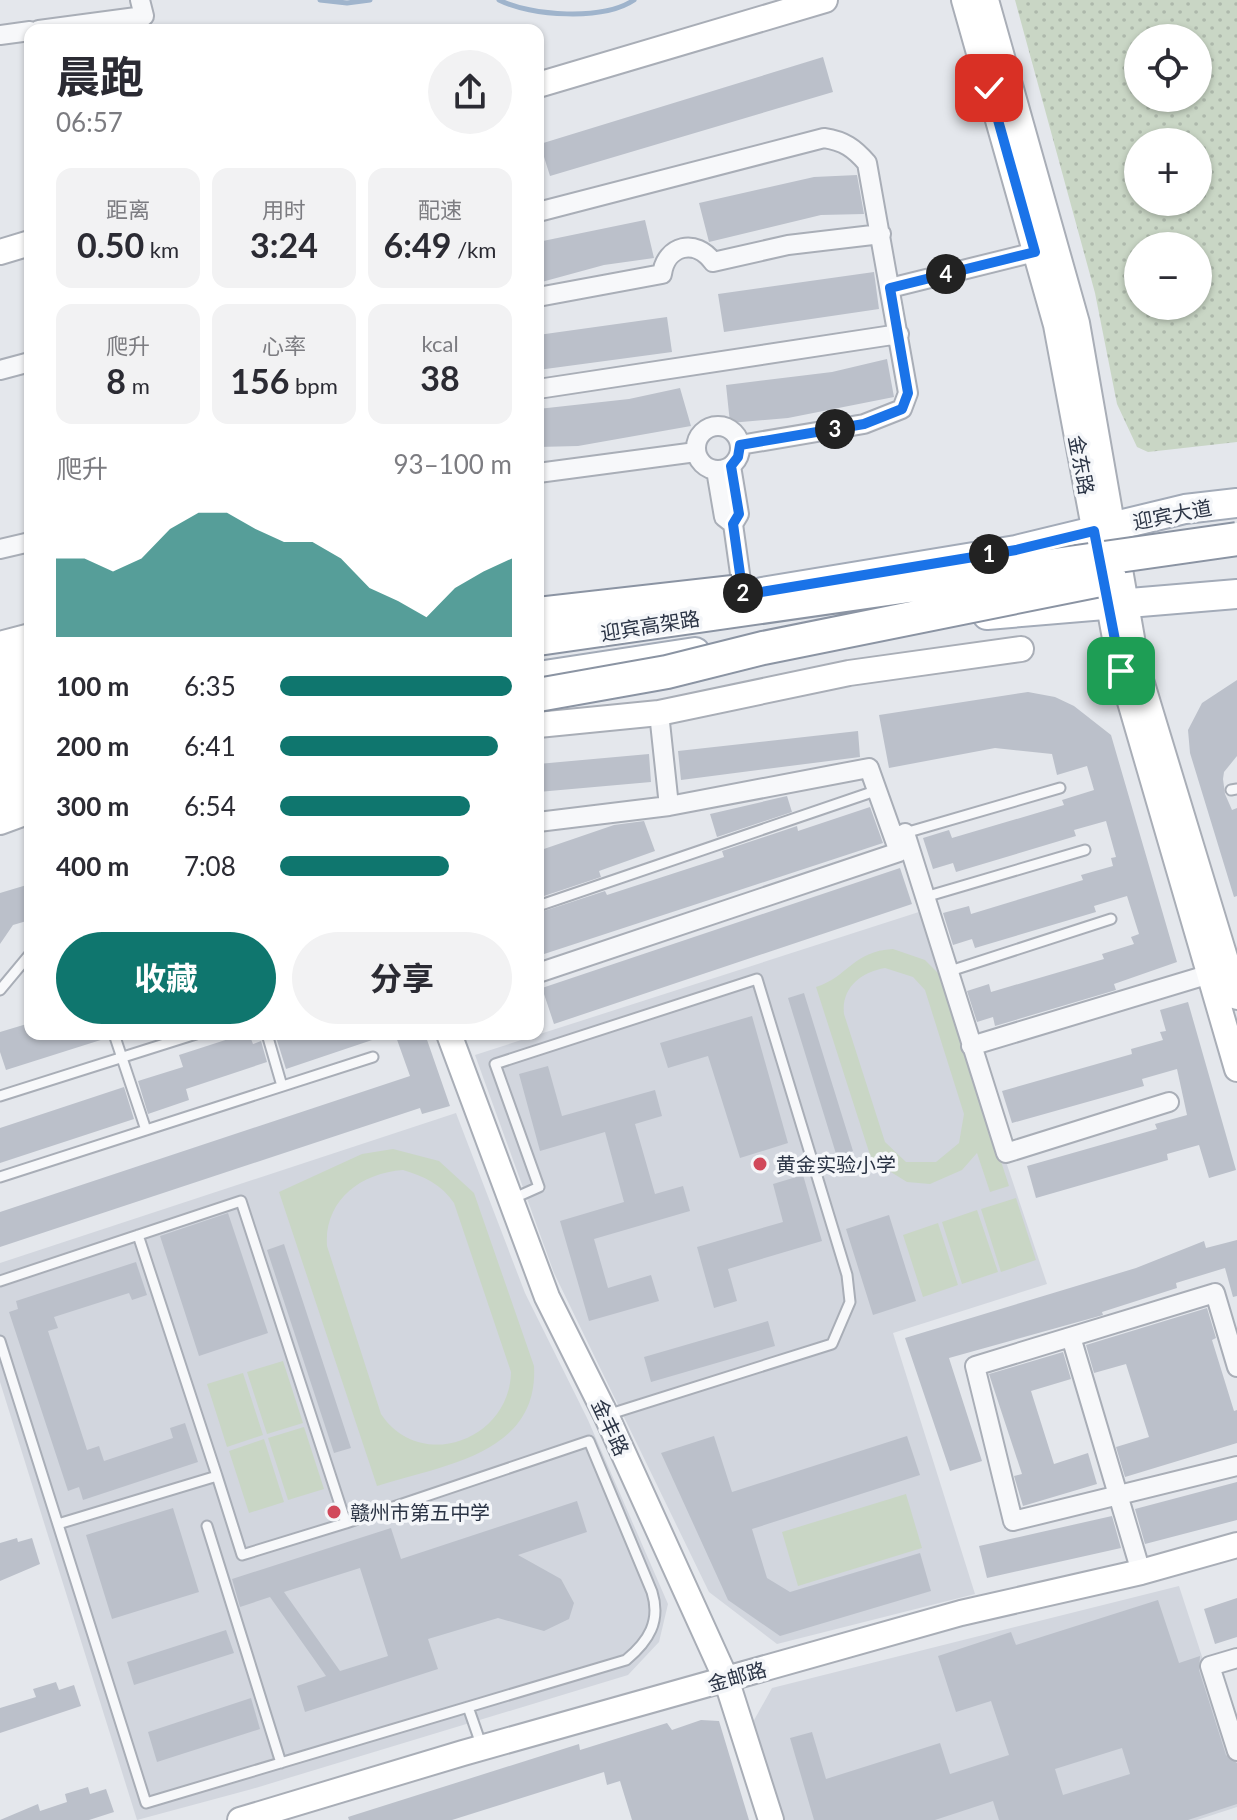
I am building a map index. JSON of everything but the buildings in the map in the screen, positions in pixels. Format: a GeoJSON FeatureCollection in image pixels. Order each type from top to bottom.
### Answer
{"type":"FeatureCollection","features":[{"type":"Feature","properties":{"kind":"highway","name":"迎宾高架路"},"geometry":{"type":"LineString","coordinates":[[544,638],[1237,539]]}},
{"type":"Feature","properties":{"kind":"highway","name":"迎宾高架路"},"geometry":{"type":"LineString","coordinates":[[544,653],[1115,596],[1237,559]]}},
{"type":"Feature","properties":{"kind":"highway"},"geometry":{"type":"LineString","coordinates":[[544,611],[596,609],[789,586],[1020,568]]}},
{"type":"Feature","properties":{"kind":"highway"},"geometry":{"type":"LineString","coordinates":[[544,694],[667,672],[763,648],[1115,596]]}},
{"type":"Feature","properties":{"kind":"highway"},"geometry":{"type":"LineString","coordinates":[[0,671],[24,664]]}},
{"type":"Feature","properties":{"kind":"highway"},"geometry":{"type":"LineString","coordinates":[[0,701],[24,693]]}},
{"type":"Feature","properties":{"kind":"highway"},"geometry":{"type":"LineString","coordinates":[[0,728],[24,720]]}},
{"type":"Feature","properties":{"kind":"highway"},"geometry":{"type":"LineString","coordinates":[[0,753],[24,744]]}},
{"type":"Feature","properties":{"kind":"main road","name":"迎宾大道"},"geometry":{"type":"LineString","coordinates":[[544,611],[743,595],[1016,550],[1185,509],[1237,503]]}},
{"type":"Feature","properties":{"kind":"main road"},"geometry":{"type":"LineString","coordinates":[[544,675],[793,637],[1115,596],[1237,594]]}},
{"type":"Feature","properties":{"kind":"main road"},"geometry":{"type":"LineString","coordinates":[[0,779],[24,771]]}},
{"type":"Feature","properties":{"kind":"street"},"geometry":{"type":"LineString","coordinates":[[544,83],[825,0]]}},
{"type":"Feature","properties":{"kind":"street","name":"金东路"},"geometry":{"type":"LineString","coordinates":[[964,0],[1090,447]]}},
{"type":"Feature","properties":{"kind":"street","name":"金东路"},"geometry":{"type":"LineString","coordinates":[[986,0],[1077,323],[1090,447],[1115,596],[1121,671],[1237,997]]}},
{"type":"Feature","properties":{"kind":"street"},"geometry":{"type":"LineString","coordinates":[[67,24],[142,8]]}},
{"type":"Feature","properties":{"kind":"street"},"geometry":{"type":"LineString","coordinates":[[0,35],[24,32]]}},
{"type":"Feature","properties":{"kind":"street"},"geometry":{"type":"LineString","coordinates":[[544,210],[824,138],[843,141],[867,163],[908,393],[902,409],[864,424],[740,445]]}},
{"type":"Feature","properties":{"kind":"street"},"geometry":{"type":"LineString","coordinates":[[544,296],[662,274],[667,257],[683,247],[700,249],[713,262],[788,245],[881,234]]}},
{"type":"Feature","properties":{"kind":"street"},"geometry":{"type":"LineString","coordinates":[[0,252],[24,245]]}},
{"type":"Feature","properties":{"kind":"street"},"geometry":{"type":"LineString","coordinates":[[890,288],[1035,252]]}},
{"type":"Feature","properties":{"kind":"street"},"geometry":{"type":"LineString","coordinates":[[544,388],[899,334]]}},
{"type":"Feature","properties":{"kind":"street"},"geometry":{"type":"LineString","coordinates":[[0,370],[24,364]]}},
{"type":"Feature","properties":{"kind":"street"},"geometry":{"type":"LineString","coordinates":[[716,426],[729,429],[740,445],[738,457],[723,468],[703,465],[696,452],[699,436],[716,426]]}},
{"type":"Feature","properties":{"kind":"street"},"geometry":{"type":"LineString","coordinates":[[544,472],[696,452]]}},
{"type":"Feature","properties":{"kind":"street"},"geometry":{"type":"LineString","coordinates":[[723,468],[739,514],[733,524],[743,595]]}},
{"type":"Feature","properties":{"kind":"street"},"geometry":{"type":"LineString","coordinates":[[0,549],[24,543]]}},
{"type":"Feature","properties":{"kind":"street"},"geometry":{"type":"LineString","coordinates":[[0,644],[24,638]]}},
{"type":"Feature","properties":{"kind":"street"},"geometry":{"type":"LineString","coordinates":[[544,724],[659,713],[849,673],[1021,649]]}},
{"type":"Feature","properties":{"kind":"street"},"geometry":{"type":"LineString","coordinates":[[659,713],[669,806]]}},
{"type":"Feature","properties":{"kind":"street"},"geometry":{"type":"LineString","coordinates":[[544,821],[669,806],[869,768],[899,852],[544,971]]}},
{"type":"Feature","properties":{"kind":"street"},"geometry":{"type":"LineString","coordinates":[[905,833],[1006,1153],[1169,1102]]}},
{"type":"Feature","properties":{"kind":"street"},"geometry":{"type":"LineString","coordinates":[[971,1046],[1225,969]]}},
{"type":"Feature","properties":{"kind":"street","name":"金东路"},"geometry":{"type":"LineString","coordinates":[[1225,969],[1237,1069]]}},
{"type":"Feature","properties":{"kind":"street","name":"金丰路"},"geometry":{"type":"LineString","coordinates":[[451,1040],[547,1297],[606,1415],[726,1679],[771,1820]]}},
{"type":"Feature","properties":{"kind":"street"},"geometry":{"type":"LineString","coordinates":[[1237,1367],[1215,1293],[975,1366],[1013,1521],[1237,1466]]}},
{"type":"Feature","properties":{"kind":"street"},"geometry":{"type":"LineString","coordinates":[[1071,1337],[1141,1572]]}},
{"type":"Feature","properties":{"kind":"street","name":"金邮路"},"geometry":{"type":"LineString","coordinates":[[240,1820],[295,1812],[482,1747],[961,1613],[1141,1572],[1237,1545]]}},
{"type":"Feature","properties":{"kind":"street"},"geometry":{"type":"LineString","coordinates":[[1237,1658],[1210,1666],[1237,1751]]}},
{"type":"Feature","properties":{"kind":"lane"},"geometry":{"type":"LineString","coordinates":[[905,833],[1060,788]]}},
{"type":"Feature","properties":{"kind":"lane"},"geometry":{"type":"LineString","coordinates":[[544,904],[878,790]]}},
{"type":"Feature","properties":{"kind":"lane"},"geometry":{"type":"LineString","coordinates":[[925,897],[1085,850]]}},
{"type":"Feature","properties":{"kind":"lane"},"geometry":{"type":"LineString","coordinates":[[947,972],[1111,919]]}},
{"type":"Feature","properties":{"kind":"lane"},"geometry":{"type":"LineString","coordinates":[[0,990],[24,961]]}},
{"type":"Feature","properties":{"kind":"lane"},"geometry":{"type":"LineString","coordinates":[[509,1200],[539,1187],[495,1064],[757,979],[847,1275],[850,1302],[832,1344],[606,1415]]}},
{"type":"Feature","properties":{"kind":"lane"},"geometry":{"type":"LineString","coordinates":[[116,1040],[146,1130]]}},
{"type":"Feature","properties":{"kind":"lane"},"geometry":{"type":"LineString","coordinates":[[0,1096],[177,1040]]}},
{"type":"Feature","properties":{"kind":"lane"},"geometry":{"type":"LineString","coordinates":[[269,1040],[282,1086]]}},
{"type":"Feature","properties":{"kind":"lane"},"geometry":{"type":"LineString","coordinates":[[0,1177],[373,1057]]}},
{"type":"Feature","properties":{"kind":"lane"},"geometry":{"type":"LineString","coordinates":[[0,1281],[241,1201],[346,1523]]}},
{"type":"Feature","properties":{"kind":"lane"},"geometry":{"type":"LineString","coordinates":[[0,1341],[146,1803],[626,1660],[640,1649],[658,1611],[589,1441],[242,1555],[138,1235]]}},
{"type":"Feature","properties":{"kind":"lane"},"geometry":{"type":"LineString","coordinates":[[58,1524],[217,1476]]}},
{"type":"Feature","properties":{"kind":"lane"},"geometry":{"type":"LineString","coordinates":[[207,1526],[281,1763]]}},
{"type":"Feature","properties":{"kind":"lane"},"geometry":{"type":"LineString","coordinates":[[468,1707],[482,1747]]}},
{"type":"Feature","properties":{"kind":"shaded area","name":"黄金实验小学"},"geometry":{"type":"Polygon","coordinates":[[[922,911],[1047,1284],[893,1333],[975,1594],[777,1644],[709,1592],[554,1273],[475,1055],[522,1040],[544,1040],[544,1033],[922,911]]]}},
{"type":"Feature","properties":{"kind":"shaded area","name":"赣州市第五中学"},"geometry":{"type":"Polygon","coordinates":[[[456,1113],[525,1293],[588,1420],[668,1604],[659,1642],[628,1675],[252,1789],[137,1820],[0,1382],[0,1263],[456,1113]]]}},
{"type":"Feature","properties":{"kind":"shaded area"},"geometry":{"type":"Polygon","coordinates":[[[1179,1586],[1237,1764],[1237,1807],[1197,1820],[785,1820],[753,1722],[772,1688],[1179,1586]]]}},
{"type":"Feature","properties":{"kind":"green space"},"geometry":{"type":"Polygon","coordinates":[[[1015,0],[1237,0],[1237,442],[1148,452],[1137,447],[1117,404],[1095,293],[1015,0]]]}},
{"type":"Feature","properties":{"kind":"green space"},"geometry":{"type":"Polygon","coordinates":[[[893,949],[925,960],[941,976],[1009,1186],[990,1192],[977,1153],[962,1170],[930,1184],[907,1182],[878,1164],[870,1155],[816,987],[827,983],[859,959],[893,949]],[[885,968],[868,973],[849,989],[844,1014],[885,1142],[906,1162],[936,1162],[959,1143],[964,1114],[925,990],[913,977],[885,968]]]}},
{"type":"Feature","properties":{"kind":"green space"},"geometry":{"type":"Polygon","coordinates":[[[393,1149],[439,1161],[474,1193],[534,1366],[531,1396],[521,1419],[504,1438],[482,1452],[457,1462],[377,1486],[279,1192],[362,1154],[393,1149]],[[403,1170],[373,1177],[348,1192],[332,1216],[327,1246],[381,1414],[398,1432],[418,1442],[439,1445],[460,1441],[480,1431],[496,1416],[507,1396],[511,1372],[454,1203],[438,1186],[403,1170]]]}},
{"type":"Feature","properties":{"kind":"green space"},"geometry":{"type":"Polygon","coordinates":[[[1016,1198],[1036,1260],[1001,1272],[981,1209],[1016,1198]]]}},
{"type":"Feature","properties":{"kind":"green space"},"geometry":{"type":"Polygon","coordinates":[[[977,1210],[998,1272],[962,1284],[942,1222],[977,1210]]]}},
{"type":"Feature","properties":{"kind":"green space"},"geometry":{"type":"Polygon","coordinates":[[[938,1223],[958,1285],[923,1297],[903,1235],[938,1223]]]}},
{"type":"Feature","properties":{"kind":"green space"},"geometry":{"type":"Polygon","coordinates":[[[283,1361],[303,1423],[267,1434],[247,1372],[283,1361]]]}},
{"type":"Feature","properties":{"kind":"green space"},"geometry":{"type":"Polygon","coordinates":[[[243,1373],[263,1435],[227,1447],[207,1384],[243,1373]]]}},
{"type":"Feature","properties":{"kind":"green space"},"geometry":{"type":"Polygon","coordinates":[[[304,1427],[324,1489],[288,1500],[268,1438],[304,1427]]]}},
{"type":"Feature","properties":{"kind":"green space"},"geometry":{"type":"Polygon","coordinates":[[[264,1439],[284,1502],[249,1513],[229,1451],[264,1439]]]}},
{"type":"Feature","properties":{"kind":"green space"},"geometry":{"type":"Polygon","coordinates":[[[906,1494],[922,1548],[798,1586],[782,1532],[906,1494]]]}},
{"type":"Feature","properties":{"kind":"waterway"},"geometry":{"type":"LineString","coordinates":[[320,0],[347,3],[370,0]]}},
{"type":"Feature","properties":{"kind":"waterway"},"geometry":{"type":"LineString","coordinates":[[499,0],[529,10],[567,14],[604,11],[634,0]]}},
{"type":"Feature","properties":{"kind":"place","name":"黄金实验小学"},"geometry":{"type":"Point","coordinates":[760,1164]}},
{"type":"Feature","properties":{"kind":"place","name":"赣州市第五中学"},"geometry":{"type":"Point","coordinates":[334,1512]}},
{"type":"Feature","properties":{"kind":"route"},"geometry":{"type":"LineString","coordinates":[[989,88],[1035,252],[890,288],[908,393],[902,409],[864,424],[740,445],[738,457],[731,466],[739,514],[733,524],[743,595],[1016,550],[1094,531],[1121,671]]}}]}
